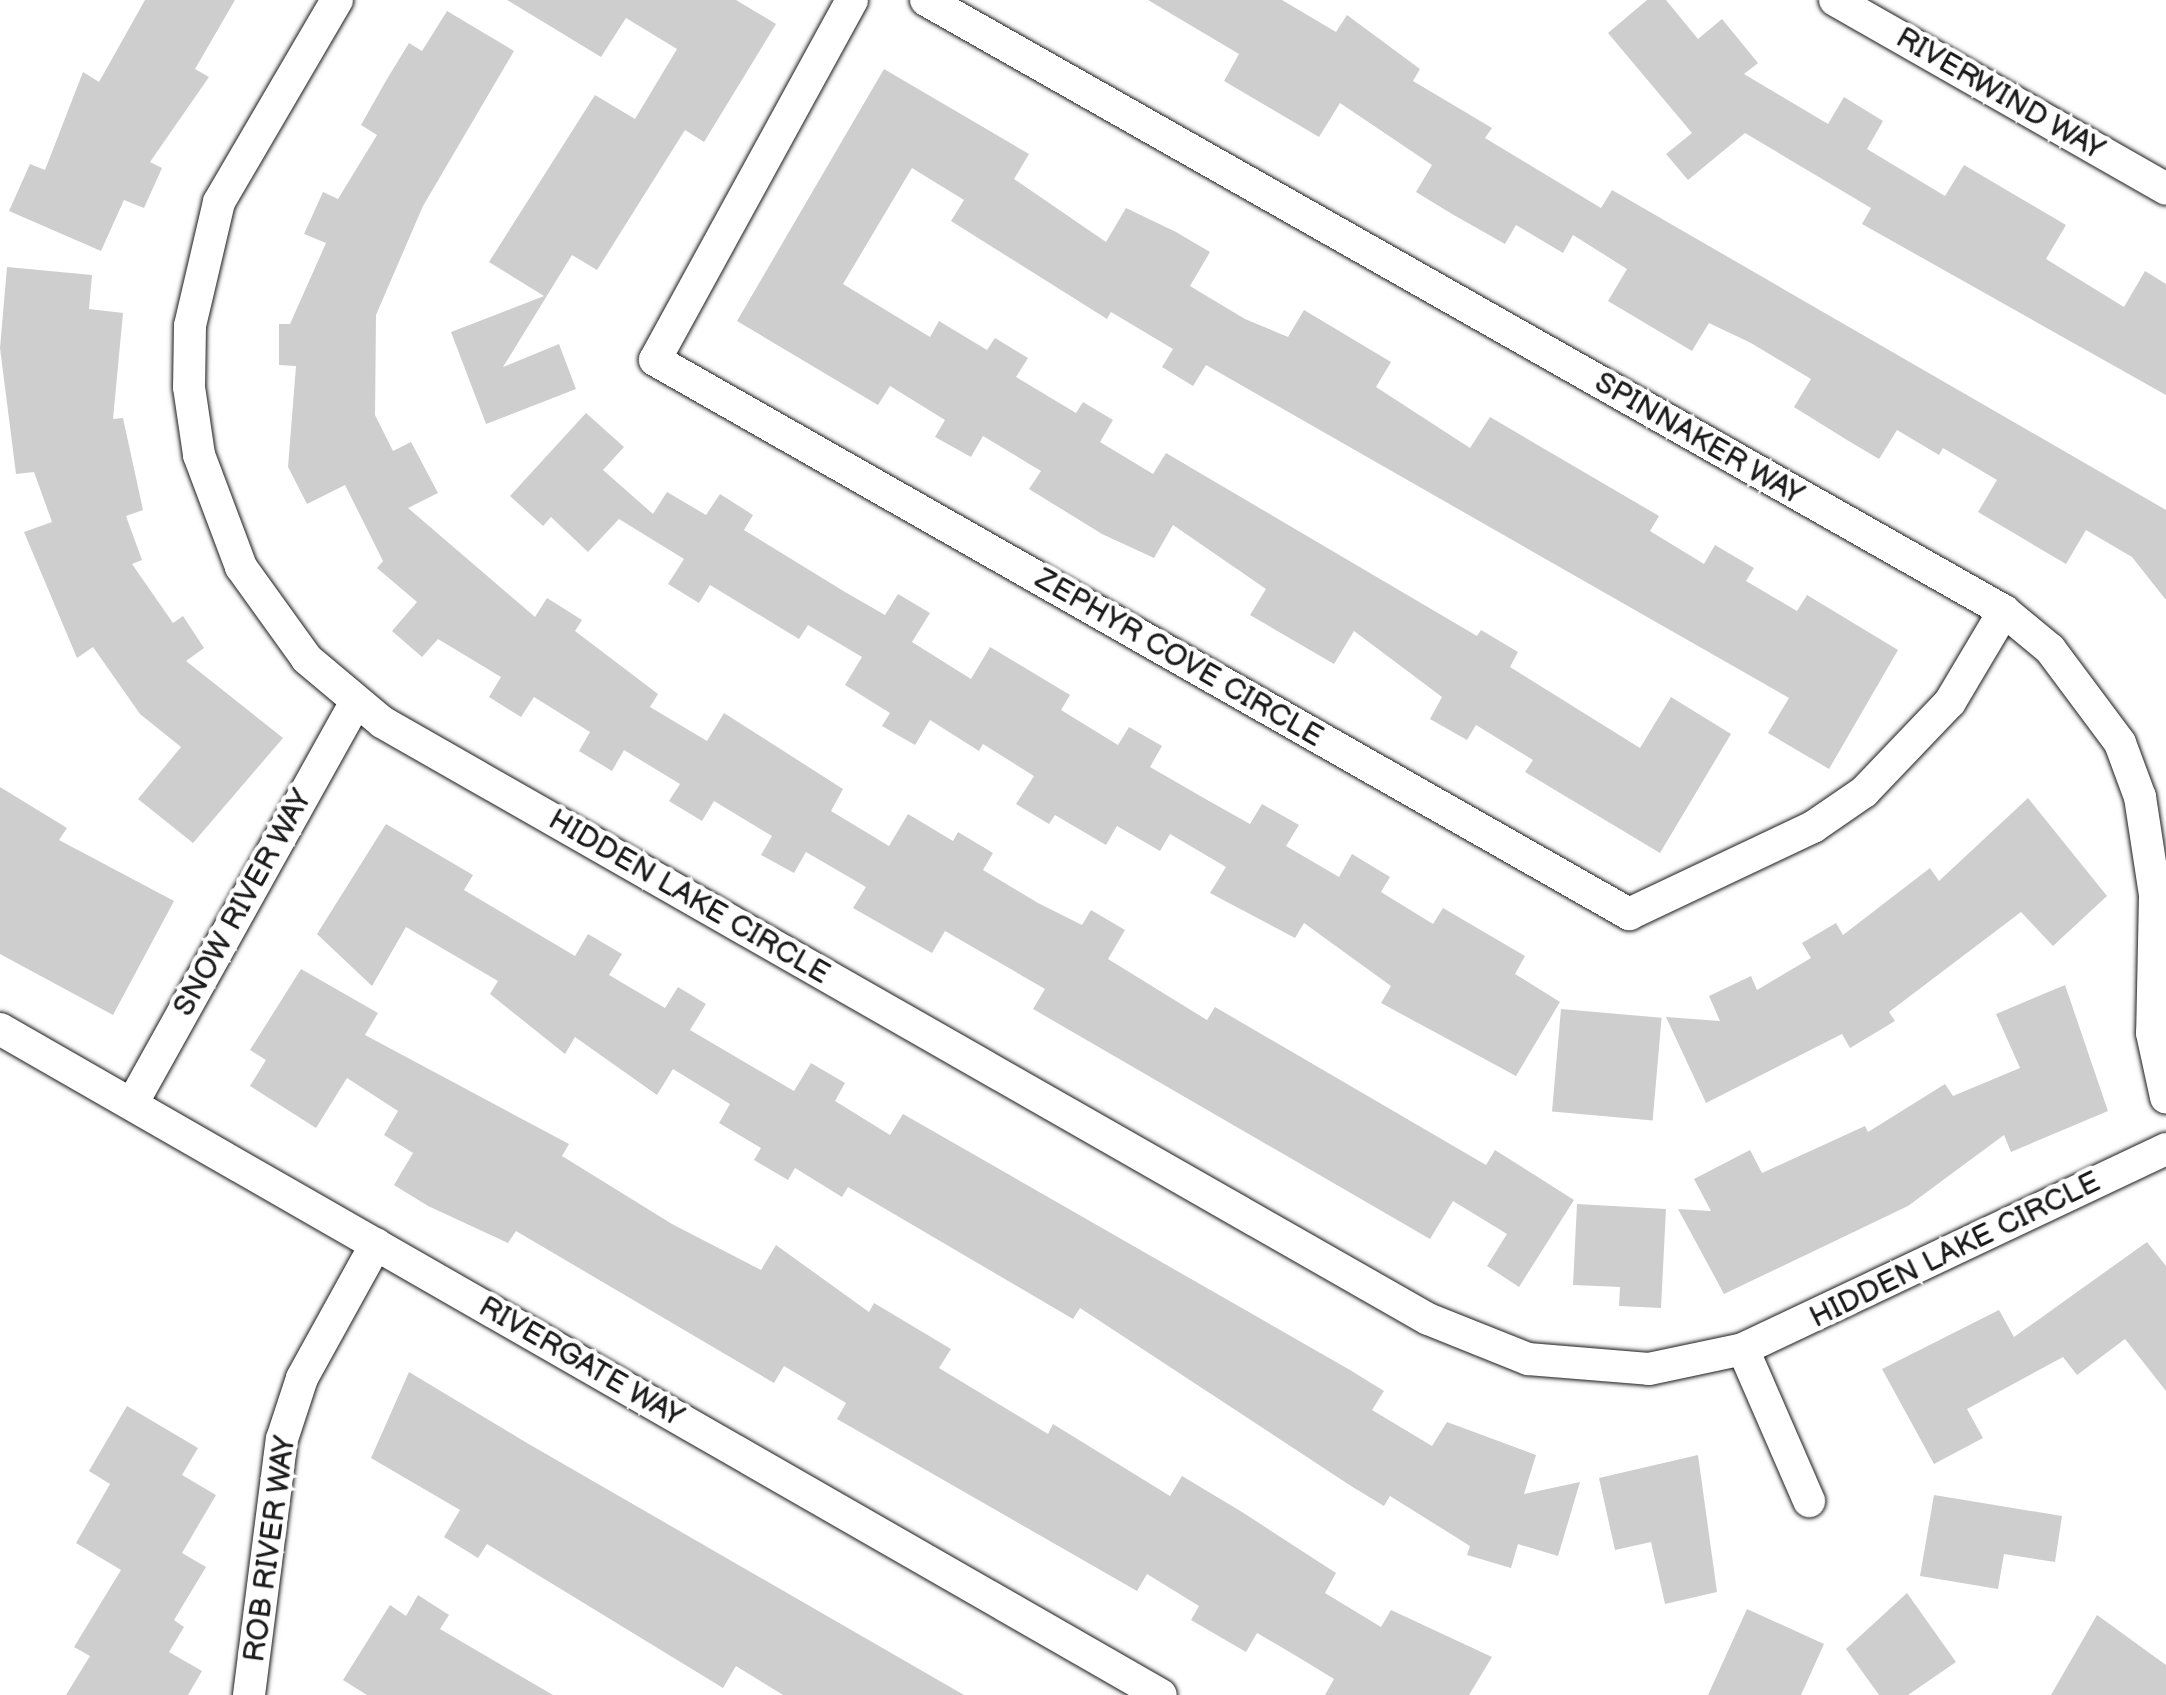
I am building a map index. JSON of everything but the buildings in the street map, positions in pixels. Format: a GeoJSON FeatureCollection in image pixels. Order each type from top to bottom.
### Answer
{"type":"FeatureCollection","features":[{"type":"Feature","properties":{"kind":"street","name":"HIDDEN LAKE CIRCLE"},"geometry":{"type":"LineString","coordinates":[[337,0],[219,202],[190,326],[190,387],[199,454],[241,568],[307,659],[355,703],[1470,1340],[1588,1369],[1648,1369],[1743,1350],[2166,1149]]}},
{"type":"Feature","properties":{"kind":"street","name":"ZEPHYR COVE CIRCLE"},"geometry":{"type":"LineString","coordinates":[[852,0],[655,360],[1629,914],[1812,827],[1864,792],[1950,702],[2004,612]]}},
{"type":"Feature","properties":{"kind":"street","name":"SPINNAKER WAY"},"geometry":{"type":"LineString","coordinates":[[926,0],[2004,612],[2090,693],[2120,743],[2158,838],[2152,1033],[2166,1096]]}},
{"type":"Feature","properties":{"kind":"street","name":"RIVERWIND WAY"},"geometry":{"type":"LineString","coordinates":[[1835,0],[2166,189]]}},
{"type":"Feature","properties":{"kind":"street","name":"SNOW RIVER WAY"},"geometry":{"type":"LineString","coordinates":[[132,1104],[355,703]]}},
{"type":"Feature","properties":{"kind":"street","name":"RIVERGATE WAY"},"geometry":{"type":"LineString","coordinates":[[0,1029],[1161,1695]]}},
{"type":"Feature","properties":{"kind":"street","name":"ROB RIVER WAY"},"geometry":{"type":"LineString","coordinates":[[249,1695],[282,1439],[302,1378],[376,1244]]}},
{"type":"Feature","properties":{"kind":"street"},"geometry":{"type":"LineString","coordinates":[[1743,1350],[1809,1501]]}}]}
